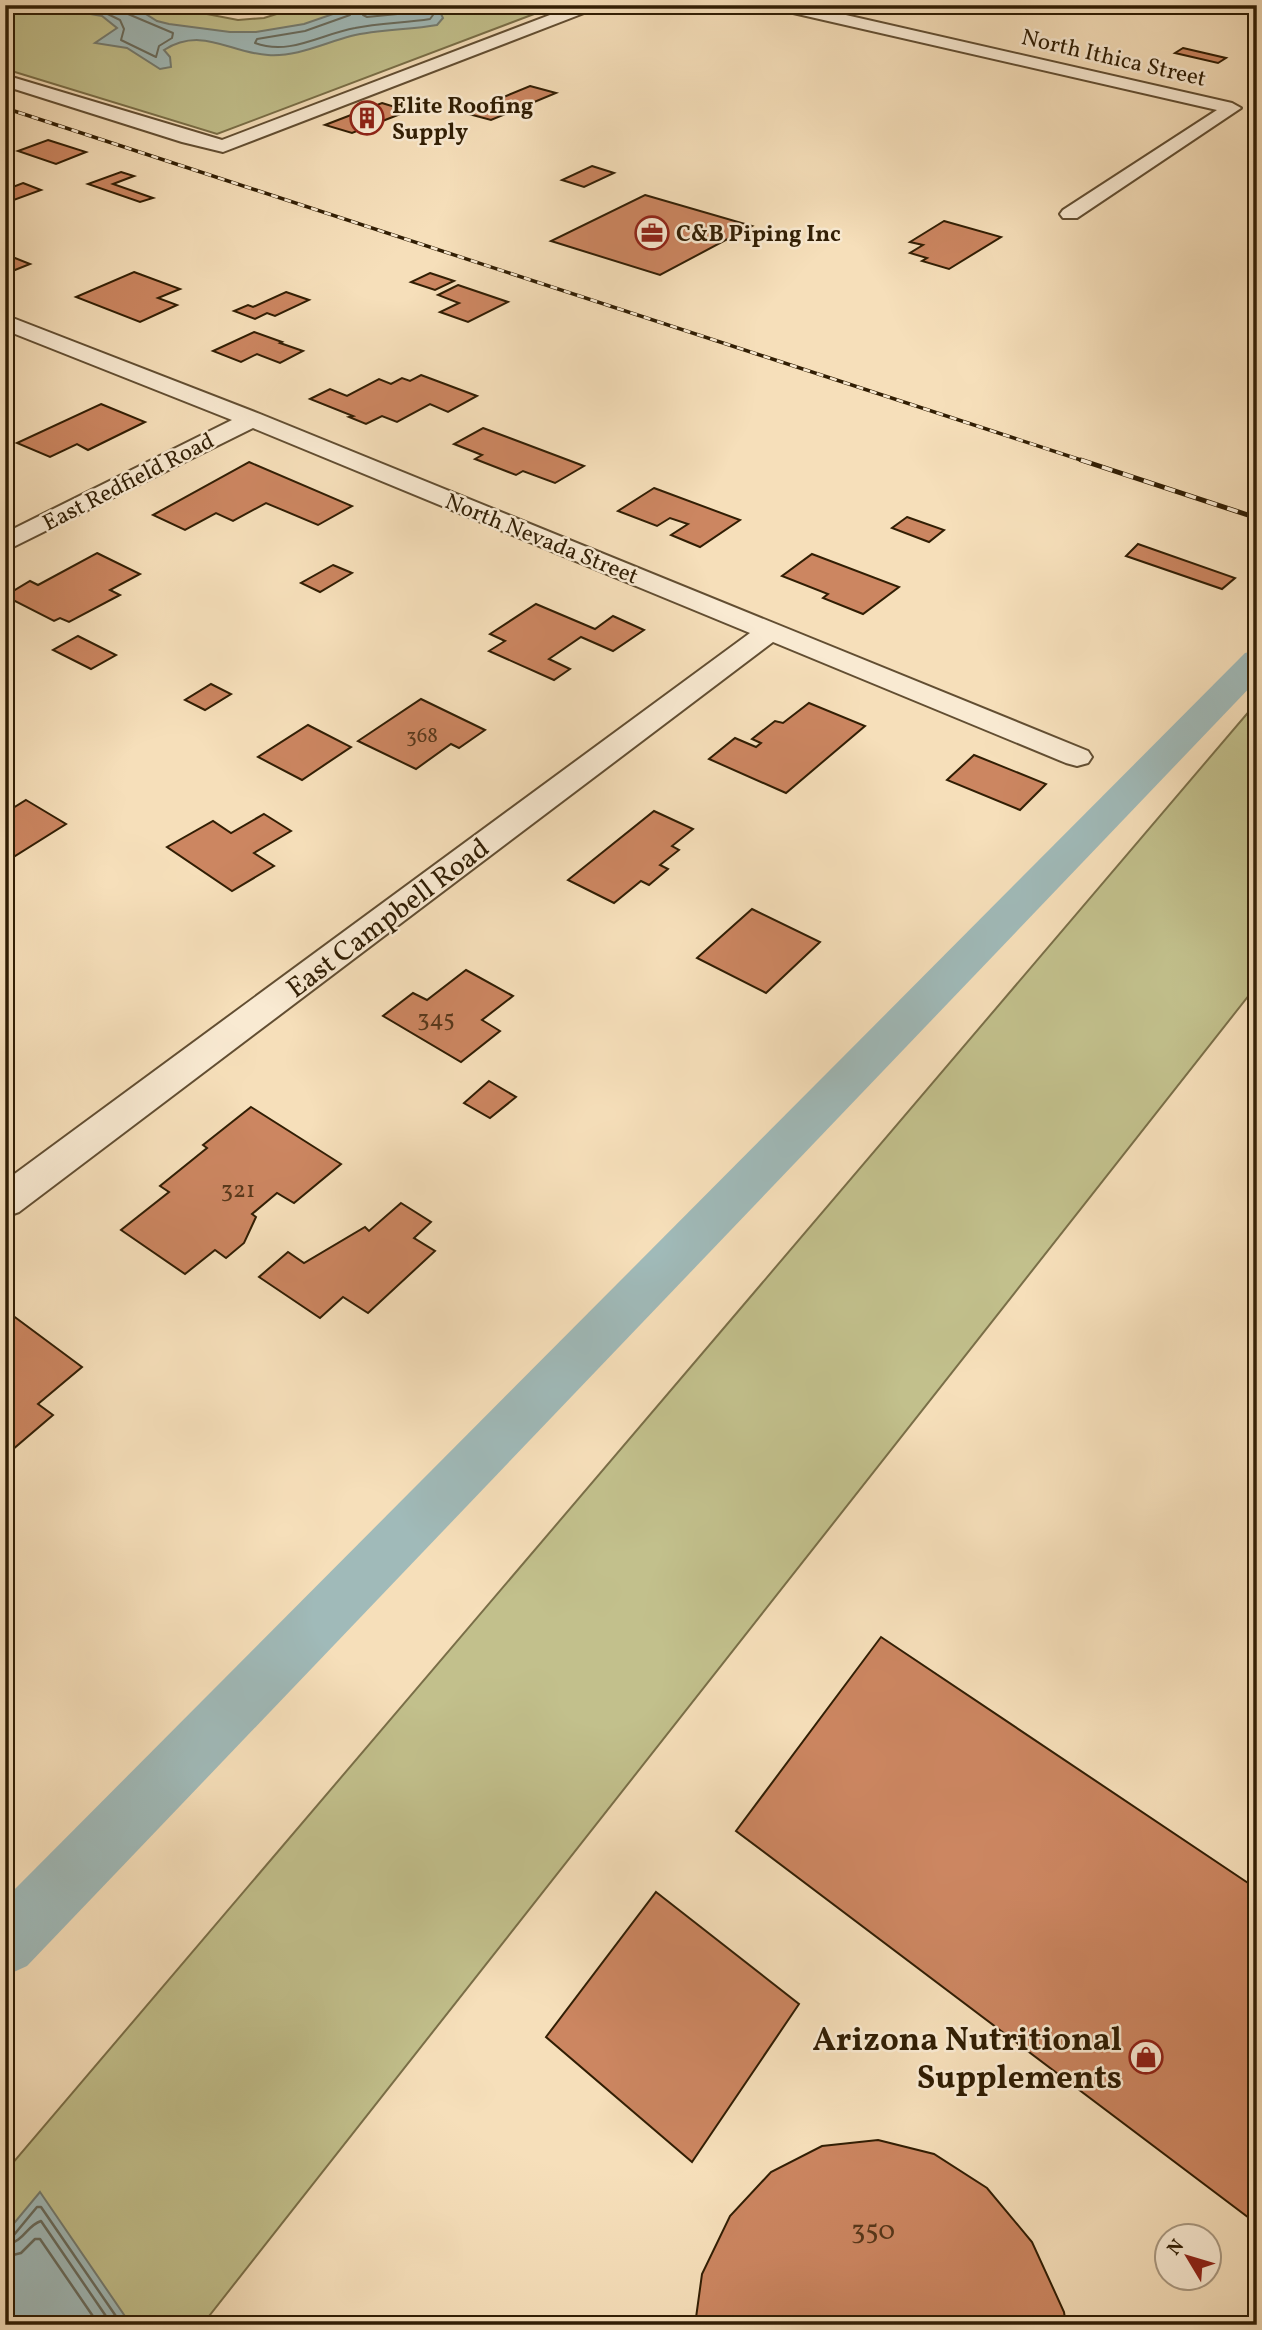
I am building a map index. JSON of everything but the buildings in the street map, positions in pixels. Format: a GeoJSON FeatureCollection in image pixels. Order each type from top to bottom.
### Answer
{"type":"FeatureCollection","features":[{"type":"Feature","properties":{"kind":"street"},"geometry":{"type":"LineString","coordinates":[[5,80],[189,138],[223,146],[592,5]]}},
{"type":"Feature","properties":{"kind":"street","name":"North Ithica Street"},"geometry":{"type":"LineString","coordinates":[[780,5],[1232,108],[1070,214]]}},
{"type":"Feature","properties":{"kind":"street","name":"North Nevada Street"},"geometry":{"type":"LineString","coordinates":[[5,322],[252,419],[1077,757]]}},
{"type":"Feature","properties":{"kind":"street","name":"East Redfield Road"},"geometry":{"type":"LineString","coordinates":[[5,543],[252,419]]}},
{"type":"Feature","properties":{"kind":"street","name":"East Campbell Road"},"geometry":{"type":"LineString","coordinates":[[5,1202],[769,632]]}},
{"type":"Feature","properties":{"kind":"shaded area"},"geometry":{"type":"Polygon","coordinates":[[[5,5],[160,5],[238,20],[264,18],[305,5],[558,5],[217,134],[5,69],[5,5]]]}},
{"type":"Feature","properties":{"kind":"shaded area"},"geometry":{"type":"Polygon","coordinates":[[[1257,702],[1257,985],[202,2325],[5,2325],[5,2172],[1257,702]]]}},
{"type":"Feature","properties":{"kind":"water"},"geometry":{"type":"Polygon","coordinates":[[[58,5],[111,5],[141,11],[157,21],[169,24],[230,32],[256,32],[304,24],[359,5],[437,5],[443,18],[437,25],[362,34],[300,52],[279,55],[254,53],[216,43],[191,40],[164,50],[170,57],[171,67],[160,69],[127,48],[95,43],[117,28],[102,16],[62,9],[58,5]]]}},
{"type":"Feature","properties":{"kind":"water"},"geometry":{"type":"Polygon","coordinates":[[[40,2192],[131,2325],[5,2325],[5,2234],[40,2192]]]}},
{"type":"Feature","properties":{"kind":"waterway"},"geometry":{"type":"LineString","coordinates":[[5,1944],[1257,660]]}},
{"type":"Feature","properties":{"kind":"railway"},"geometry":{"type":"LineString","coordinates":[[5,108],[1087,462]]}},
{"type":"Feature","properties":{"kind":"railway"},"geometry":{"type":"LineString","coordinates":[[1081,460],[1257,518]]}},
{"type":"Feature","properties":{"kind":"place","name":"Elite Roofing Supply"},"geometry":{"type":"Point","coordinates":[367,118]}},
{"type":"Feature","properties":{"kind":"place","name":"C&B Piping Inc"},"geometry":{"type":"Point","coordinates":[652,233]}},
{"type":"Feature","properties":{"kind":"place","name":"Arizona Nutritional Supplements"},"geometry":{"type":"Point","coordinates":[1146,2057]}}]}
